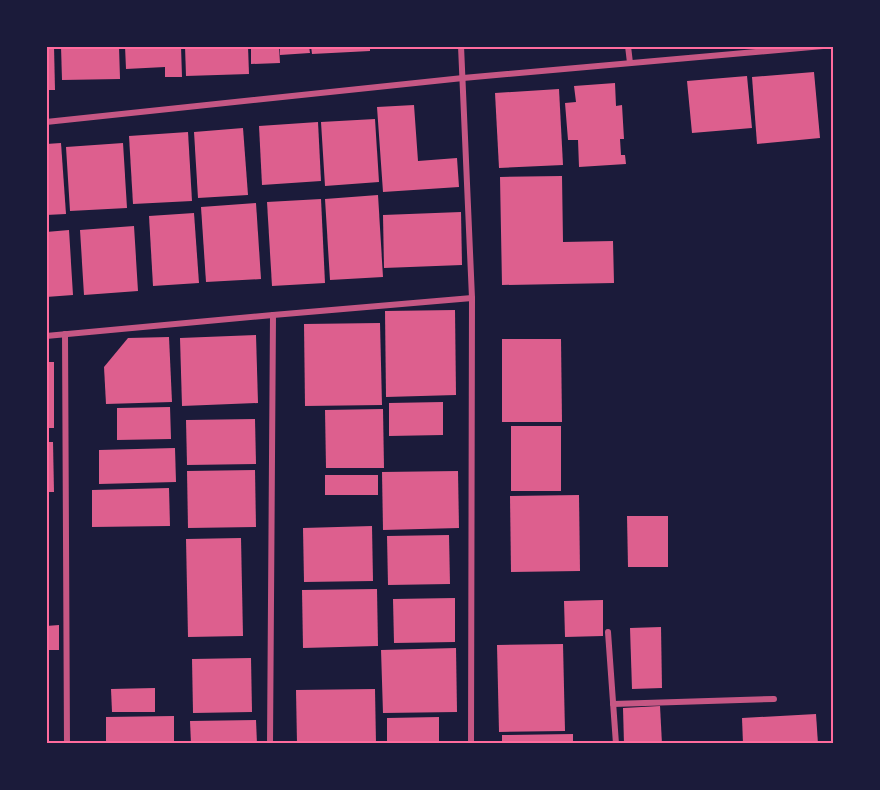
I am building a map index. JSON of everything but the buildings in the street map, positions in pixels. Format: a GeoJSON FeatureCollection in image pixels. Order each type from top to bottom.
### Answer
{"type":"FeatureCollection","features":[{"type":"Feature","properties":{"kind":"street"},"geometry":{"type":"LineString","coordinates":[[461,46],[472,298],[471,744]]}},
{"type":"Feature","properties":{"kind":"street"},"geometry":{"type":"LineString","coordinates":[[628,46],[630,63]]}},
{"type":"Feature","properties":{"kind":"street"},"geometry":{"type":"LineString","coordinates":[[46,122],[463,78],[823,46]]}},
{"type":"Feature","properties":{"kind":"street"},"geometry":{"type":"LineString","coordinates":[[46,336],[472,298]]}},
{"type":"Feature","properties":{"kind":"street"},"geometry":{"type":"LineString","coordinates":[[270,744],[273,315]]}},
{"type":"Feature","properties":{"kind":"street"},"geometry":{"type":"LineString","coordinates":[[65,334],[67,744]]}},
{"type":"Feature","properties":{"kind":"street"},"geometry":{"type":"LineString","coordinates":[[608,632],[616,744]]}},
{"type":"Feature","properties":{"kind":"street"},"geometry":{"type":"LineString","coordinates":[[613,704],[774,699]]}}]}
